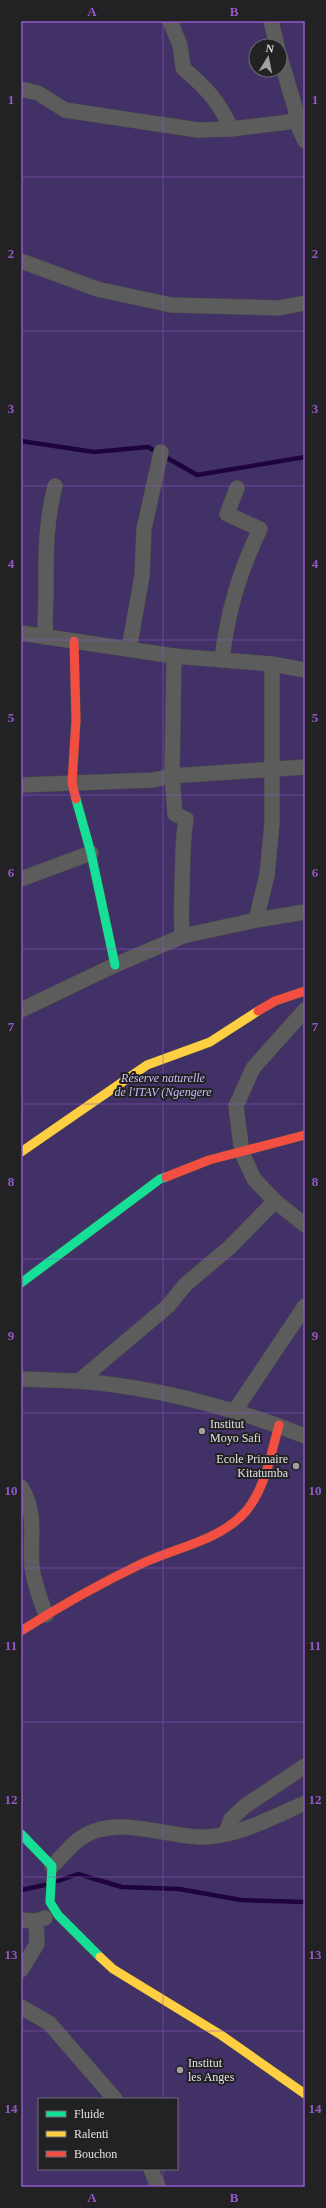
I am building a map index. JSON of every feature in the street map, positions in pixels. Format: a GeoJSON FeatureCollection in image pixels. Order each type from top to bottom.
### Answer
{"type":"FeatureCollection","features":[{"type":"Feature","properties":{"kind":"street"},"geometry":{"type":"LineString","coordinates":[[170,21],[180,45],[183,68],[212,95],[224,110],[231,129]]}},
{"type":"Feature","properties":{"kind":"street"},"geometry":{"type":"LineString","coordinates":[[271,21],[275,38]]}},
{"type":"Feature","properties":{"kind":"street"},"geometry":{"type":"LineString","coordinates":[[286,78],[300,120],[305,141]]}},
{"type":"Feature","properties":{"kind":"street"},"geometry":{"type":"LineString","coordinates":[[21,89],[38,93],[65,110],[198,130],[231,129],[300,120]]}},
{"type":"Feature","properties":{"kind":"street"},"geometry":{"type":"LineString","coordinates":[[21,261],[97,289],[171,305],[279,308],[305,303]]}},
{"type":"Feature","properties":{"kind":"street"},"geometry":{"type":"LineString","coordinates":[[129,648],[142,576],[144,528],[161,452]]}},
{"type":"Feature","properties":{"kind":"street"},"geometry":{"type":"LineString","coordinates":[[46,637],[44,620],[46,595],[45,547],[48,514],[55,486]]}},
{"type":"Feature","properties":{"kind":"street"},"geometry":{"type":"LineString","coordinates":[[222,660],[226,627],[233,596],[246,557],[260,529],[227,514],[237,488]]}},
{"type":"Feature","properties":{"kind":"street"},"geometry":{"type":"LineString","coordinates":[[21,633],[129,648],[174,656],[272,664],[305,670]]}},
{"type":"Feature","properties":{"kind":"street"},"geometry":{"type":"LineString","coordinates":[[74,641],[76,720],[72,783],[91,853],[115,965]]}},
{"type":"Feature","properties":{"kind":"street"},"geometry":{"type":"LineString","coordinates":[[174,656],[172,776],[175,814],[186,819],[181,847],[182,887],[180,924],[183,936]]}},
{"type":"Feature","properties":{"kind":"street"},"geometry":{"type":"LineString","coordinates":[[256,920],[267,875],[272,822],[272,664]]}},
{"type":"Feature","properties":{"kind":"street"},"geometry":{"type":"LineString","coordinates":[[21,784],[153,780],[172,776],[305,767]]}},
{"type":"Feature","properties":{"kind":"street"},"geometry":{"type":"LineString","coordinates":[[21,879],[91,853]]}},
{"type":"Feature","properties":{"kind":"street"},"geometry":{"type":"LineString","coordinates":[[21,1010],[115,965],[183,936],[256,920],[305,912]]}},
{"type":"Feature","properties":{"kind":"street"},"geometry":{"type":"LineString","coordinates":[[21,1152],[147,1065],[210,1042],[275,1001],[305,991]]}},
{"type":"Feature","properties":{"kind":"street"},"geometry":{"type":"LineString","coordinates":[[305,1010],[253,1068],[236,1106],[242,1154],[254,1179],[275,1202],[305,1225]]}},
{"type":"Feature","properties":{"kind":"street"},"geometry":{"type":"LineString","coordinates":[[21,1283],[93,1231],[160,1179],[210,1160],[242,1154],[305,1135]]}},
{"type":"Feature","properties":{"kind":"street"},"geometry":{"type":"LineString","coordinates":[[79,1381],[168,1306],[185,1285],[230,1247],[275,1202]]}},
{"type":"Feature","properties":{"kind":"street"},"geometry":{"type":"LineString","coordinates":[[234,1412],[305,1306]]}},
{"type":"Feature","properties":{"kind":"street"},"geometry":{"type":"LineString","coordinates":[[21,1379],[79,1381],[116,1385],[172,1396],[234,1412],[305,1436]]}},
{"type":"Feature","properties":{"kind":"street"},"geometry":{"type":"LineString","coordinates":[[21,1631],[46,1615],[146,1562],[226,1528],[247,1510],[258,1490],[279,1426]]}},
{"type":"Feature","properties":{"kind":"street"},"geometry":{"type":"LineString","coordinates":[[21,1487],[32,1513],[32,1565],[34,1581],[46,1615]]}},
{"type":"Feature","properties":{"kind":"street"},"geometry":{"type":"LineString","coordinates":[[226,1833],[231,1819],[245,1806],[305,1766]]}},
{"type":"Feature","properties":{"kind":"street"},"geometry":{"type":"LineString","coordinates":[[303,2088],[221,2035],[112,1969],[92,1952],[58,1915],[50,1902],[52,1872],[78,1840],[93,1831],[114,1826],[201,1837],[247,1828],[305,1803]]}},
{"type":"Feature","properties":{"kind":"street"},"geometry":{"type":"LineString","coordinates":[[21,1834],[52,1872]]}},
{"type":"Feature","properties":{"kind":"street"},"geometry":{"type":"LineString","coordinates":[[21,1920],[36,1921],[58,1915]]}},
{"type":"Feature","properties":{"kind":"street"},"geometry":{"type":"LineString","coordinates":[[21,1970],[37,1944],[36,1921]]}},
{"type":"Feature","properties":{"kind":"street"},"geometry":{"type":"LineString","coordinates":[[21,2007],[49,2023],[114,2098]]}},
{"type":"Feature","properties":{"kind":"street"},"geometry":{"type":"LineString","coordinates":[[151,2170],[158,2187]]}},
{"type":"Feature","properties":{"kind":"green space","name":"Réserve naturelle de l'ITAV (Ngengere"},"geometry":{"type":"Polygon","coordinates":[[[21,21],[305,21],[305,2187],[21,2187],[21,21]]]}},
{"type":"Feature","properties":{"kind":"waterway"},"geometry":{"type":"LineString","coordinates":[[21,441],[94,452],[148,447],[197,475],[305,457]]}},
{"type":"Feature","properties":{"kind":"waterway"},"geometry":{"type":"LineString","coordinates":[[58,1881],[78,1874],[122,1887],[179,1889],[241,1900],[305,1902]]}},
{"type":"Feature","properties":{"kind":"waterway"},"geometry":{"type":"LineString","coordinates":[[21,1890],[45,1885]]}},
{"type":"Feature","properties":{"kind":"traffic: fast"},"geometry":{"type":"LineString","coordinates":[[76,799],[91,853],[115,965]]}},
{"type":"Feature","properties":{"kind":"traffic: fast"},"geometry":{"type":"LineString","coordinates":[[21,1283],[160,1179],[166,1177]]}},
{"type":"Feature","properties":{"kind":"traffic: fast"},"geometry":{"type":"LineString","coordinates":[[21,1834],[52,1866],[50,1902],[58,1915],[100,1957]]}},
{"type":"Feature","properties":{"kind":"traffic: slow"},"geometry":{"type":"LineString","coordinates":[[21,1152],[147,1065],[210,1042],[258,1011]]}},
{"type":"Feature","properties":{"kind":"traffic: slow"},"geometry":{"type":"LineString","coordinates":[[100,1957],[113,1969],[221,2035],[305,2094]]}},
{"type":"Feature","properties":{"kind":"traffic: jam"},"geometry":{"type":"LineString","coordinates":[[74,641],[76,720],[72,783],[76,799]]}},
{"type":"Feature","properties":{"kind":"traffic: jam"},"geometry":{"type":"LineString","coordinates":[[258,1011],[275,1001],[305,991]]}},
{"type":"Feature","properties":{"kind":"traffic: jam"},"geometry":{"type":"LineString","coordinates":[[166,1177],[209,1160],[305,1135]]}},
{"type":"Feature","properties":{"kind":"traffic: jam"},"geometry":{"type":"LineString","coordinates":[[21,1631],[66,1604],[143,1563],[212,1536],[237,1520],[254,1501],[259,1491],[267,1469],[279,1425]]}},
{"type":"Feature","properties":{"kind":"place","name":"Institut Moyo Safi"},"geometry":{"type":"Point","coordinates":[202,1431]}},
{"type":"Feature","properties":{"kind":"place","name":"Ecole Primaire Kitatumba"},"geometry":{"type":"Point","coordinates":[296,1466]}},
{"type":"Feature","properties":{"kind":"place","name":"Institut les Anges"},"geometry":{"type":"Point","coordinates":[180,2070]}}]}
